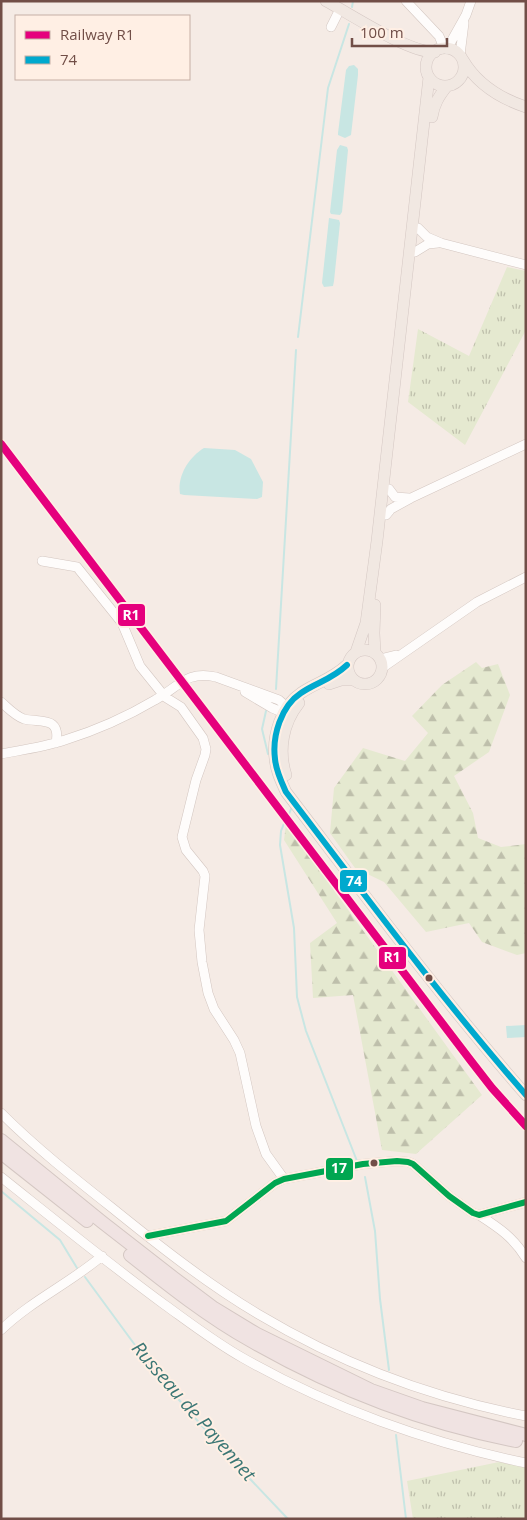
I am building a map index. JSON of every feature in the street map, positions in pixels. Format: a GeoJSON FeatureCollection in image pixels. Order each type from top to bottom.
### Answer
{"type":"FeatureCollection","features":[{"type":"Feature","properties":{"kind":"highway"},"geometry":{"type":"LineString","coordinates":[[1,1140],[174,1278],[214,1308],[257,1334],[371,1390],[422,1408],[526,1435]]}},
{"type":"Feature","properties":{"kind":"highway"},"geometry":{"type":"LineString","coordinates":[[1,1153],[167,1284],[209,1315],[250,1341],[317,1376],[385,1405],[450,1426],[526,1443]]}},
{"type":"Feature","properties":{"kind":"main road"},"geometry":{"type":"LineString","coordinates":[[326,1],[408,45],[423,51],[454,51],[483,85],[506,99],[526,107]]}},
{"type":"Feature","properties":{"kind":"main road"},"geometry":{"type":"LineString","coordinates":[[408,45],[420,57],[437,84],[470,83],[526,111]]}},
{"type":"Feature","properties":{"kind":"main road"},"geometry":{"type":"LineString","coordinates":[[441,50],[428,60],[376,550],[366,623],[356,652],[347,665],[329,679],[301,692],[287,712],[287,724],[282,745],[284,768],[289,784],[307,820],[423,958],[526,1093]]}},
{"type":"Feature","properties":{"kind":"main road"},"geometry":{"type":"LineString","coordinates":[[287,712],[319,688],[341,680],[353,680],[364,684],[373,683],[380,676],[374,633],[375,608],[415,252],[434,105],[439,96],[463,75],[464,67],[461,57]]}},
{"type":"Feature","properties":{"kind":"main road"},"geometry":{"type":"LineString","coordinates":[[356,652],[366,649],[379,660]]}},
{"type":"Feature","properties":{"kind":"main road"},"geometry":{"type":"LineString","coordinates":[[347,665],[353,680]]}},
{"type":"Feature","properties":{"kind":"street"},"geometry":{"type":"LineString","coordinates":[[406,1],[440,36],[441,50]]}},
{"type":"Feature","properties":{"kind":"street"},"geometry":{"type":"LineString","coordinates":[[461,57],[466,15],[471,1]]}},
{"type":"Feature","properties":{"kind":"street"},"geometry":{"type":"LineString","coordinates":[[331,27],[347,13]]}},
{"type":"Feature","properties":{"kind":"street"},"geometry":{"type":"LineString","coordinates":[[441,50],[466,15]]}},
{"type":"Feature","properties":{"kind":"street"},"geometry":{"type":"LineString","coordinates":[[418,228],[427,237],[441,243],[526,265]]}},
{"type":"Feature","properties":{"kind":"street"},"geometry":{"type":"LineString","coordinates":[[415,252],[428,244],[441,243]]}},
{"type":"Feature","properties":{"kind":"street"},"geometry":{"type":"LineString","coordinates":[[386,516],[391,509],[411,498],[526,444]]}},
{"type":"Feature","properties":{"kind":"street"},"geometry":{"type":"LineString","coordinates":[[389,489],[398,498],[411,498]]}},
{"type":"Feature","properties":{"kind":"street"},"geometry":{"type":"LineString","coordinates":[[42,561],[77,568],[117,616],[126,632],[138,664],[163,695],[181,707],[203,738],[205,755],[196,780],[182,837],[186,850],[205,876],[199,930],[204,976],[214,1009],[232,1036],[240,1054],[256,1126],[266,1154],[284,1179]]}},
{"type":"Feature","properties":{"kind":"street"},"geometry":{"type":"LineString","coordinates":[[379,660],[403,652],[477,602],[526,577]]}},
{"type":"Feature","properties":{"kind":"street"},"geometry":{"type":"LineString","coordinates":[[1,754],[56,743],[78,736],[127,714],[163,695],[192,676],[208,676],[228,682],[287,712]]}},
{"type":"Feature","properties":{"kind":"street"},"geometry":{"type":"LineString","coordinates":[[1,702],[20,717],[47,721],[53,725],[57,732],[56,743]]}},
{"type":"Feature","properties":{"kind":"street"},"geometry":{"type":"LineString","coordinates":[[1,1113],[30,1141],[148,1236],[248,1309],[329,1352],[373,1371],[440,1395],[526,1416]]}},
{"type":"Feature","properties":{"kind":"street"},"geometry":{"type":"LineString","coordinates":[[148,1236],[226,1221],[284,1179],[363,1164],[397,1161],[408,1162],[419,1169],[449,1196],[499,1228],[515,1241],[526,1258]]}},
{"type":"Feature","properties":{"kind":"street"},"geometry":{"type":"LineString","coordinates":[[1,1177],[139,1286],[217,1342],[243,1358],[285,1380],[381,1422],[452,1444],[526,1463]]}},
{"type":"Feature","properties":{"kind":"street"},"geometry":{"type":"LineString","coordinates":[[479,1215],[526,1202]]}},
{"type":"Feature","properties":{"kind":"street"},"geometry":{"type":"LineString","coordinates":[[1,1330],[35,1302],[80,1274],[102,1256]]}},
{"type":"Feature","properties":{"kind":"green space"},"geometry":{"type":"Polygon","coordinates":[[[507,267],[526,271],[526,330],[465,445],[408,402],[418,329],[469,356],[507,267]]]}},
{"type":"Feature","properties":{"kind":"green space"},"geometry":{"type":"Polygon","coordinates":[[[476,662],[482,668],[498,664],[510,695],[489,752],[454,776],[473,813],[478,838],[501,847],[526,844],[526,953],[517,955],[482,942],[469,923],[426,932],[384,882],[355,868],[330,833],[334,788],[363,748],[405,761],[428,733],[412,716],[442,685],[476,662]]]}},
{"type":"Feature","properties":{"kind":"green space"},"geometry":{"type":"Polygon","coordinates":[[[286,824],[482,1095],[416,1154],[382,1150],[353,995],[313,998],[310,943],[337,923],[284,840],[286,824]]]}},
{"type":"Feature","properties":{"kind":"green space"},"geometry":{"type":"Polygon","coordinates":[[[499,1462],[526,1467],[526,1519],[413,1519],[407,1481],[499,1462]]]}},
{"type":"Feature","properties":{"kind":"water"},"geometry":{"type":"Polygon","coordinates":[[[354,65],[358,69],[358,75],[351,135],[345,138],[338,135],[338,133],[346,70],[349,66],[354,65]]]}},
{"type":"Feature","properties":{"kind":"water"},"geometry":{"type":"Polygon","coordinates":[[[340,145],[347,147],[348,150],[342,212],[340,215],[331,214],[330,212],[337,150],[340,145]]]}},
{"type":"Feature","properties":{"kind":"water"},"geometry":{"type":"Polygon","coordinates":[[[329,218],[339,220],[340,223],[333,286],[324,287],[322,283],[329,218]]]}},
{"type":"Feature","properties":{"kind":"water"},"geometry":{"type":"Polygon","coordinates":[[[204,448],[235,450],[251,459],[263,482],[262,497],[257,499],[180,494],[180,480],[185,468],[193,456],[204,448]]]}},
{"type":"Feature","properties":{"kind":"water"},"geometry":{"type":"Polygon","coordinates":[[[526,1025],[526,1037],[507,1038],[506,1026],[526,1025]]]}},
{"type":"Feature","properties":{"kind":"waterway"},"geometry":{"type":"LineString","coordinates":[[352,7],[353,1]]}},
{"type":"Feature","properties":{"kind":"waterway"},"geometry":{"type":"LineString","coordinates":[[298,337],[328,88],[349,24]]}},
{"type":"Feature","properties":{"kind":"waterway"},"geometry":{"type":"LineString","coordinates":[[276,689],[296,350]]}},
{"type":"Feature","properties":{"kind":"waterway"},"geometry":{"type":"LineString","coordinates":[[266,711],[262,729],[268,754]]}},
{"type":"Feature","properties":{"kind":"waterway"},"geometry":{"type":"LineString","coordinates":[[289,814],[291,809]]}},
{"type":"Feature","properties":{"kind":"waterway"},"geometry":{"type":"LineString","coordinates":[[285,821],[281,831],[280,845],[294,928],[297,997],[306,1031],[357,1161]]}},
{"type":"Feature","properties":{"kind":"waterway"},"geometry":{"type":"LineString","coordinates":[[365,1177],[375,1231],[380,1299],[389,1370]]}},
{"type":"Feature","properties":{"kind":"waterway","name":"Russeau de Payennet"},"geometry":{"type":"LineString","coordinates":[[1,1191],[60,1240],[77,1268]]}},
{"type":"Feature","properties":{"kind":"waterway","name":"Russeau de Payennet"},"geometry":{"type":"LineString","coordinates":[[85,1277],[157,1375],[234,1462],[288,1519]]}},
{"type":"Feature","properties":{"kind":"waterway"},"geometry":{"type":"LineString","coordinates":[[396,1435],[406,1519]]}},
{"type":"Feature","properties":{"kind":"rail line","name":"R1"},"geometry":{"type":"LineString","coordinates":[[1,444],[471,1061],[526,1126]]}},
{"type":"Feature","properties":{"kind":"transit line","name":"74"},"geometry":{"type":"LineString","coordinates":[[347,665],[301,693],[283,714],[279,722],[274,750],[281,780],[286,792],[403,945],[526,1095]]}},
{"type":"Feature","properties":{"kind":"transit line","name":"17"},"geometry":{"type":"LineString","coordinates":[[148,1236],[226,1221],[275,1183],[284,1179],[363,1164],[397,1161],[413,1164],[449,1196],[473,1213],[479,1215],[526,1202]]}}]}
